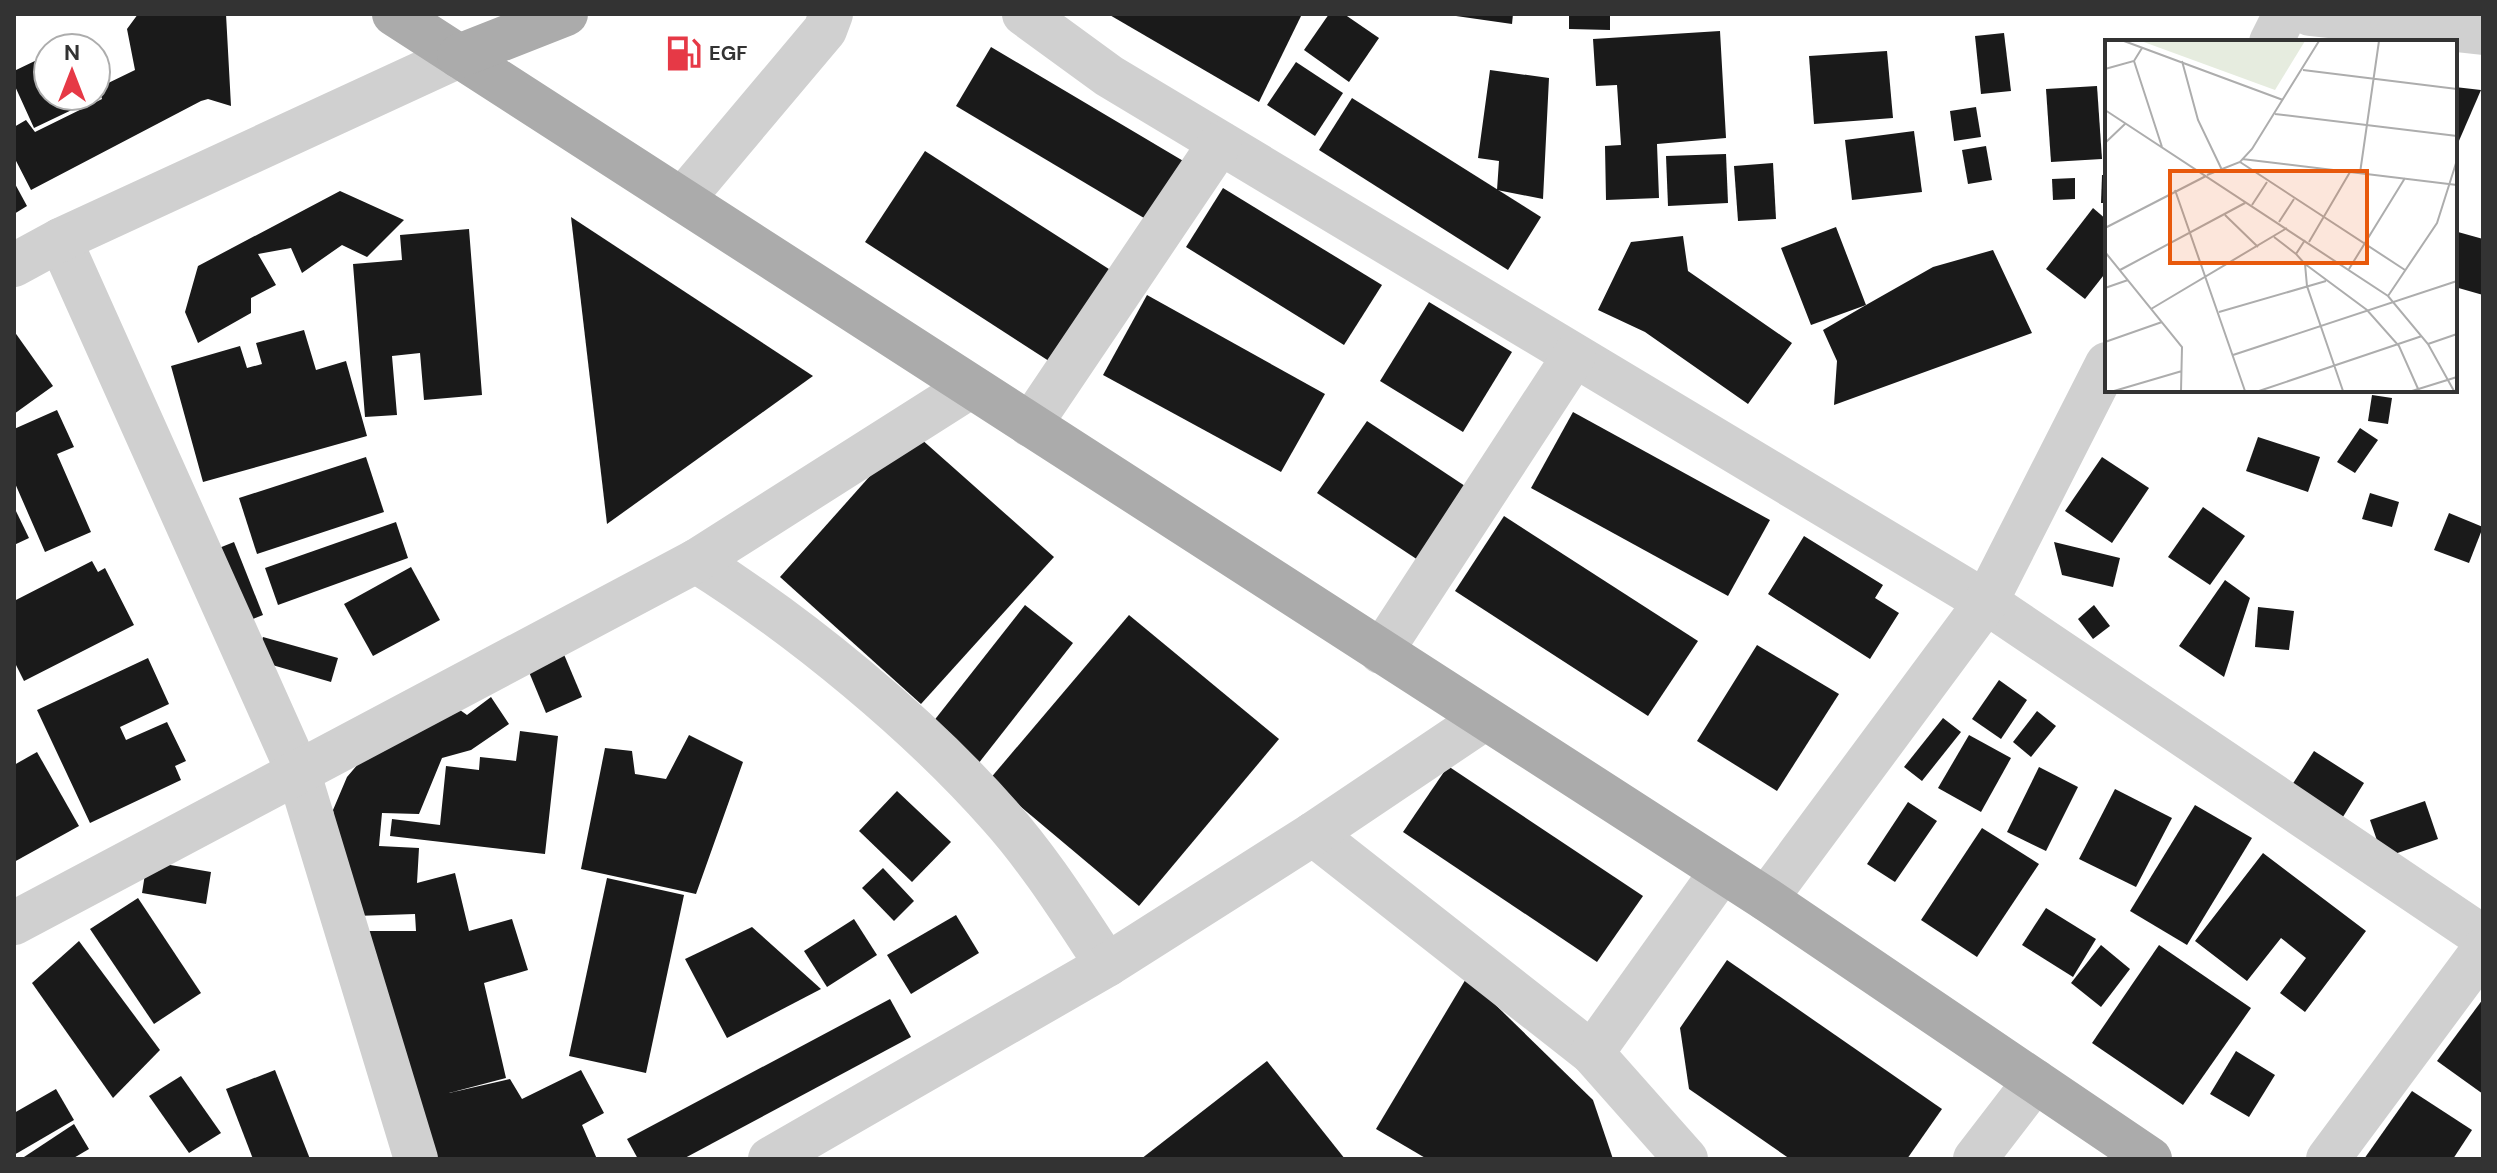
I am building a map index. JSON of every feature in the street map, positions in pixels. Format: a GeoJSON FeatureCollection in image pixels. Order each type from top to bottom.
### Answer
{"type":"FeatureCollection","features":[{"type":"Feature","properties":{"kind":"main road"},"geometry":{"type":"LineString","coordinates":[[394,14],[1766,899],[2150,1159]]}},
{"type":"Feature","properties":{"kind":"main road"},"geometry":{"type":"LineString","coordinates":[[459,56],[566,14]]}},
{"type":"Feature","properties":{"kind":"street"},"geometry":{"type":"LineString","coordinates":[[682,200],[825,30],[831,14]]}},
{"type":"Feature","properties":{"kind":"street"},"geometry":{"type":"LineString","coordinates":[[1024,14],[1109,76],[1986,602],[2483,937]]}},
{"type":"Feature","properties":{"kind":"street"},"geometry":{"type":"LineString","coordinates":[[2272,40],[2285,14]]}},
{"type":"Feature","properties":{"kind":"street"},"geometry":{"type":"LineString","coordinates":[[2310,14],[2408,19],[2483,33]]}},
{"type":"Feature","properties":{"kind":"street"},"geometry":{"type":"LineString","coordinates":[[14,265],[60,240],[459,56]]}},
{"type":"Feature","properties":{"kind":"street"},"geometry":{"type":"LineString","coordinates":[[1030,425],[1220,143]]}},
{"type":"Feature","properties":{"kind":"street"},"geometry":{"type":"LineString","coordinates":[[60,240],[299,774],[416,1159]]}},
{"type":"Feature","properties":{"kind":"street"},"geometry":{"type":"LineString","coordinates":[[1381,652],[1574,356]]}},
{"type":"Feature","properties":{"kind":"street"},"geometry":{"type":"LineString","coordinates":[[1766,899],[1986,602],[2105,368]]}},
{"type":"Feature","properties":{"kind":"street"},"geometry":{"type":"LineString","coordinates":[[14,923],[696,561],[970,387]]}},
{"type":"Feature","properties":{"kind":"street"},"geometry":{"type":"LineString","coordinates":[[696,561],[752,596],[798,633],[870,692],[955,771],[1000,816],[1051,881],[1107,965]]}},
{"type":"Feature","properties":{"kind":"street"},"geometry":{"type":"LineString","coordinates":[[770,1159],[1107,965],[1313,834],[1484,719]]}},
{"type":"Feature","properties":{"kind":"street"},"geometry":{"type":"LineString","coordinates":[[1313,834],[1592,1053],[1686,1159]]}},
{"type":"Feature","properties":{"kind":"street"},"geometry":{"type":"LineString","coordinates":[[1592,1053],[1722,871]]}},
{"type":"Feature","properties":{"kind":"street"},"geometry":{"type":"LineString","coordinates":[[2328,1159],[2483,950]]}},
{"type":"Feature","properties":{"kind":"street"},"geometry":{"type":"LineString","coordinates":[[1975,1159],[2035,1081]]}},
{"type":"Feature","properties":{"kind":"building"},"geometry":{"type":"Polygon","coordinates":[[[138,14],[226,14],[231,106],[208,99],[201,101],[31,190],[14,157],[14,127],[26,120],[35,132],[76,112],[112,112],[112,81],[135,70],[127,29],[138,14]]]}},
{"type":"Feature","properties":{"kind":"building"},"geometry":{"type":"Polygon","coordinates":[[[1108,14],[1302,14],[1259,102],[1108,14]]]}},
{"type":"Feature","properties":{"kind":"building"},"geometry":{"type":"Polygon","coordinates":[[[1329,14],[1344,14],[1379,38],[1349,82],[1304,50],[1329,14]]]}},
{"type":"Feature","properties":{"kind":"building"},"geometry":{"type":"Polygon","coordinates":[[[1442,14],[1513,14],[1512,24],[1442,14]]]}},
{"type":"Feature","properties":{"kind":"building"},"geometry":{"type":"Polygon","coordinates":[[[1569,14],[1610,14],[1610,30],[1569,29],[1569,14]]]}},
{"type":"Feature","properties":{"kind":"building"},"geometry":{"type":"Polygon","coordinates":[[[1720,31],[1726,138],[1657,144],[1659,198],[1606,200],[1605,146],[1621,145],[1617,85],[1596,86],[1593,39],[1720,31]]]}},
{"type":"Feature","properties":{"kind":"building"},"geometry":{"type":"Polygon","coordinates":[[[2004,33],[2011,91],[1981,94],[1975,36],[2004,33]]]}},
{"type":"Feature","properties":{"kind":"building"},"geometry":{"type":"Polygon","coordinates":[[[991,47],[1185,162],[1149,221],[956,106],[991,47]]]}},
{"type":"Feature","properties":{"kind":"building"},"geometry":{"type":"Polygon","coordinates":[[[1887,51],[1893,118],[1814,124],[1809,56],[1887,51]]]}},
{"type":"Feature","properties":{"kind":"building"},"geometry":{"type":"Polygon","coordinates":[[[32,62],[32,112],[68,112],[34,128],[14,84],[14,71],[32,62]]]}},
{"type":"Feature","properties":{"kind":"building"},"geometry":{"type":"Polygon","coordinates":[[[1296,62],[1343,93],[1315,136],[1267,105],[1296,62]]]}},
{"type":"Feature","properties":{"kind":"building"},"geometry":{"type":"Polygon","coordinates":[[[1490,70],[1549,78],[1543,199],[1497,190],[1499,161],[1478,158],[1490,70]]]}},
{"type":"Feature","properties":{"kind":"building"},"geometry":{"type":"Polygon","coordinates":[[[2097,86],[2102,159],[2051,162],[2046,89],[2097,86]]]}},
{"type":"Feature","properties":{"kind":"building"},"geometry":{"type":"Polygon","coordinates":[[[2457,87],[2481,90],[2457,145],[2457,87]]]}},
{"type":"Feature","properties":{"kind":"building"},"geometry":{"type":"Polygon","coordinates":[[[1352,98],[1541,217],[1508,270],[1319,150],[1352,98]]]}},
{"type":"Feature","properties":{"kind":"building"},"geometry":{"type":"Polygon","coordinates":[[[1976,107],[1981,137],[1954,141],[1950,111],[1976,107]]]}},
{"type":"Feature","properties":{"kind":"building"},"geometry":{"type":"Polygon","coordinates":[[[1914,131],[1922,192],[1852,200],[1845,140],[1914,131]]]}},
{"type":"Feature","properties":{"kind":"building"},"geometry":{"type":"Polygon","coordinates":[[[1986,146],[1992,180],[1968,184],[1962,150],[1986,146]]]}},
{"type":"Feature","properties":{"kind":"building"},"geometry":{"type":"Polygon","coordinates":[[[925,151],[1112,271],[1052,363],[865,242],[925,151]]]}},
{"type":"Feature","properties":{"kind":"building"},"geometry":{"type":"Polygon","coordinates":[[[1726,154],[1728,203],[1668,206],[1666,156],[1726,154]]]}},
{"type":"Feature","properties":{"kind":"building"},"geometry":{"type":"Polygon","coordinates":[[[1773,163],[1776,219],[1738,221],[1734,166],[1773,163]]]}},
{"type":"Feature","properties":{"kind":"building"},"geometry":{"type":"Polygon","coordinates":[[[2102,175],[2105,175],[2105,203],[2101,203],[2102,175]]]}},
{"type":"Feature","properties":{"kind":"building"},"geometry":{"type":"Polygon","coordinates":[[[2075,178],[2075,199],[2053,200],[2052,179],[2075,178]]]}},
{"type":"Feature","properties":{"kind":"building"},"geometry":{"type":"Polygon","coordinates":[[[14,182],[27,206],[14,214],[14,182]]]}},
{"type":"Feature","properties":{"kind":"building"},"geometry":{"type":"Polygon","coordinates":[[[1223,188],[1382,285],[1344,345],[1186,247],[1223,188]]]}},
{"type":"Feature","properties":{"kind":"building"},"geometry":{"type":"Polygon","coordinates":[[[340,191],[404,220],[367,257],[342,245],[302,273],[291,248],[258,254],[276,285],[251,298],[251,313],[198,343],[185,312],[198,266],[340,191]]]}},
{"type":"Feature","properties":{"kind":"building"},"geometry":{"type":"Polygon","coordinates":[[[2093,208],[2105,218],[2105,274],[2085,299],[2046,269],[2093,208]]]}},
{"type":"Feature","properties":{"kind":"building"},"geometry":{"type":"Polygon","coordinates":[[[571,217],[813,376],[607,524],[571,217]]]}},
{"type":"Feature","properties":{"kind":"building"},"geometry":{"type":"Polygon","coordinates":[[[1836,227],[1866,305],[1811,325],[1781,248],[1836,227]]]}},
{"type":"Feature","properties":{"kind":"building"},"geometry":{"type":"Polygon","coordinates":[[[469,229],[482,395],[424,400],[420,353],[392,356],[397,415],[365,417],[353,264],[402,260],[400,235],[469,229]]]}},
{"type":"Feature","properties":{"kind":"building"},"geometry":{"type":"Polygon","coordinates":[[[2458,232],[2483,239],[2483,295],[2457,288],[2458,232]]]}},
{"type":"Feature","properties":{"kind":"building"},"geometry":{"type":"Polygon","coordinates":[[[1683,236],[1688,271],[1792,343],[1748,404],[1645,332],[1598,310],[1631,242],[1683,236]]]}},
{"type":"Feature","properties":{"kind":"building"},"geometry":{"type":"Polygon","coordinates":[[[1993,250],[2032,333],[1834,405],[1837,361],[1823,330],[1933,267],[1993,250]]]}},
{"type":"Feature","properties":{"kind":"building"},"geometry":{"type":"Polygon","coordinates":[[[1147,295],[1325,394],[1281,472],[1103,375],[1147,295]]]}},
{"type":"Feature","properties":{"kind":"building"},"geometry":{"type":"Polygon","coordinates":[[[1429,302],[1512,352],[1463,432],[1380,381],[1429,302]]]}},
{"type":"Feature","properties":{"kind":"building"},"geometry":{"type":"Polygon","coordinates":[[[304,330],[316,370],[346,361],[367,436],[203,482],[171,366],[240,346],[247,368],[262,364],[256,343],[304,330]]]}},
{"type":"Feature","properties":{"kind":"building"},"geometry":{"type":"Polygon","coordinates":[[[14,331],[53,386],[14,414],[14,331]]]}},
{"type":"Feature","properties":{"kind":"building"},"geometry":{"type":"Polygon","coordinates":[[[2372,395],[2392,398],[2388,424],[2368,421],[2372,395]]]}},
{"type":"Feature","properties":{"kind":"building"},"geometry":{"type":"Polygon","coordinates":[[[57,410],[74,447],[57,454],[91,532],[45,552],[14,481],[14,429],[57,410]]]}},
{"type":"Feature","properties":{"kind":"building"},"geometry":{"type":"Polygon","coordinates":[[[1573,412],[1770,520],[1728,596],[1531,488],[1573,412]]]}},
{"type":"Feature","properties":{"kind":"building"},"geometry":{"type":"Polygon","coordinates":[[[1367,421],[1468,488],[1418,560],[1317,493],[1367,421]]]}},
{"type":"Feature","properties":{"kind":"building"},"geometry":{"type":"Polygon","coordinates":[[[2360,428],[2378,440],[2355,473],[2337,462],[2360,428]]]}},
{"type":"Feature","properties":{"kind":"building"},"geometry":{"type":"Polygon","coordinates":[[[911,430],[1054,557],[921,704],[780,577],[911,430]]]}},
{"type":"Feature","properties":{"kind":"building"},"geometry":{"type":"Polygon","coordinates":[[[2258,437],[2320,457],[2308,492],[2246,471],[2258,437]]]}},
{"type":"Feature","properties":{"kind":"building"},"geometry":{"type":"Polygon","coordinates":[[[366,457],[384,512],[257,554],[239,498],[366,457]]]}},
{"type":"Feature","properties":{"kind":"building"},"geometry":{"type":"Polygon","coordinates":[[[2102,457],[2149,488],[2112,543],[2065,511],[2102,457]]]}},
{"type":"Feature","properties":{"kind":"building"},"geometry":{"type":"Polygon","coordinates":[[[2370,493],[2399,502],[2392,527],[2362,519],[2370,493]]]}},
{"type":"Feature","properties":{"kind":"building"},"geometry":{"type":"Polygon","coordinates":[[[14,507],[29,538],[14,545],[14,507]]]}},
{"type":"Feature","properties":{"kind":"building"},"geometry":{"type":"Polygon","coordinates":[[[2203,507],[2245,536],[2210,585],[2168,557],[2203,507]]]}},
{"type":"Feature","properties":{"kind":"building"},"geometry":{"type":"Polygon","coordinates":[[[2449,513],[2483,527],[2469,563],[2434,550],[2449,513]]]}},
{"type":"Feature","properties":{"kind":"building"},"geometry":{"type":"Polygon","coordinates":[[[1504,516],[1698,641],[1648,716],[1455,591],[1504,516]]]}},
{"type":"Feature","properties":{"kind":"building"},"geometry":{"type":"Polygon","coordinates":[[[396,522],[408,558],[278,605],[265,568],[396,522]]]}},
{"type":"Feature","properties":{"kind":"building"},"geometry":{"type":"Polygon","coordinates":[[[1804,536],[1883,585],[1875,598],[1899,613],[1870,659],[1768,594],[1804,536]]]}},
{"type":"Feature","properties":{"kind":"building"},"geometry":{"type":"Polygon","coordinates":[[[234,542],[263,615],[238,625],[209,552],[234,542]]]}},
{"type":"Feature","properties":{"kind":"building"},"geometry":{"type":"Polygon","coordinates":[[[2054,542],[2120,558],[2113,587],[2062,575],[2054,542]]]}},
{"type":"Feature","properties":{"kind":"building"},"geometry":{"type":"Polygon","coordinates":[[[92,561],[98,572],[105,568],[134,625],[24,681],[14,661],[14,601],[92,561]]]}},
{"type":"Feature","properties":{"kind":"building"},"geometry":{"type":"Polygon","coordinates":[[[411,567],[440,620],[373,656],[344,604],[411,567]]]}},
{"type":"Feature","properties":{"kind":"building"},"geometry":{"type":"Polygon","coordinates":[[[2225,580],[2250,598],[2224,677],[2179,646],[2225,580]]]}},
{"type":"Feature","properties":{"kind":"building"},"geometry":{"type":"Polygon","coordinates":[[[1025,605],[1073,643],[978,764],[929,727],[1025,605]]]}},
{"type":"Feature","properties":{"kind":"building"},"geometry":{"type":"Polygon","coordinates":[[[2094,605],[2110,626],[2093,639],[2078,619],[2094,605]]]}},
{"type":"Feature","properties":{"kind":"building"},"geometry":{"type":"Polygon","coordinates":[[[2258,607],[2294,611],[2289,650],[2255,647],[2258,607]]]}},
{"type":"Feature","properties":{"kind":"building"},"geometry":{"type":"Polygon","coordinates":[[[1129,615],[1279,739],[1139,906],[989,780],[1129,615]]]}},
{"type":"Feature","properties":{"kind":"building"},"geometry":{"type":"Polygon","coordinates":[[[263,637],[338,658],[331,682],[255,660],[263,637]]]}},
{"type":"Feature","properties":{"kind":"building"},"geometry":{"type":"Polygon","coordinates":[[[560,645],[582,697],[546,713],[524,660],[560,645]]]}},
{"type":"Feature","properties":{"kind":"building"},"geometry":{"type":"Polygon","coordinates":[[[1757,645],[1839,694],[1777,791],[1697,741],[1757,645]]]}},
{"type":"Feature","properties":{"kind":"building"},"geometry":{"type":"Polygon","coordinates":[[[148,658],[169,704],[120,727],[126,740],[167,722],[186,761],[175,766],[181,780],[90,823],[37,710],[148,658]]]}},
{"type":"Feature","properties":{"kind":"building"},"geometry":{"type":"Polygon","coordinates":[[[1999,680],[2027,700],[2001,739],[1972,719],[1999,680]]]}},
{"type":"Feature","properties":{"kind":"building"},"geometry":{"type":"Polygon","coordinates":[[[491,697],[509,724],[471,750],[442,758],[419,814],[382,813],[379,846],[419,848],[417,883],[455,873],[469,931],[512,919],[528,970],[484,983],[506,1078],[449,1093],[510,1079],[522,1099],[581,1070],[604,1113],[582,1125],[597,1159],[427,1159],[364,931],[416,931],[415,914],[355,916],[340,857],[333,810],[347,777],[376,743],[446,700],[467,715],[491,697]]]}},
{"type":"Feature","properties":{"kind":"building"},"geometry":{"type":"Polygon","coordinates":[[[2037,711],[2056,726],[2031,757],[2013,742],[2037,711]]]}},
{"type":"Feature","properties":{"kind":"building"},"geometry":{"type":"Polygon","coordinates":[[[1943,718],[1961,732],[1922,781],[1904,767],[1943,718]]]}},
{"type":"Feature","properties":{"kind":"building"},"geometry":{"type":"Polygon","coordinates":[[[520,731],[558,736],[545,854],[390,836],[392,819],[440,825],[446,766],[479,770],[480,757],[516,761],[520,731]]]}},
{"type":"Feature","properties":{"kind":"building"},"geometry":{"type":"Polygon","coordinates":[[[689,735],[743,762],[696,894],[581,869],[605,748],[632,751],[635,774],[666,779],[689,735]]]}},
{"type":"Feature","properties":{"kind":"building"},"geometry":{"type":"Polygon","coordinates":[[[1969,735],[2011,758],[1981,812],[1938,788],[1969,735]]]}},
{"type":"Feature","properties":{"kind":"building"},"geometry":{"type":"Polygon","coordinates":[[[2314,751],[2364,783],[2341,820],[2290,788],[2314,751]]]}},
{"type":"Feature","properties":{"kind":"building"},"geometry":{"type":"Polygon","coordinates":[[[37,752],[79,826],[14,862],[14,765],[37,752]]]}},
{"type":"Feature","properties":{"kind":"building"},"geometry":{"type":"Polygon","coordinates":[[[1448,766],[1643,896],[1597,962],[1403,832],[1448,766]]]}},
{"type":"Feature","properties":{"kind":"building"},"geometry":{"type":"Polygon","coordinates":[[[2039,767],[2078,787],[2046,851],[2007,832],[2039,767]]]}},
{"type":"Feature","properties":{"kind":"building"},"geometry":{"type":"Polygon","coordinates":[[[2115,789],[2172,818],[2136,887],[2079,859],[2115,789]]]}},
{"type":"Feature","properties":{"kind":"building"},"geometry":{"type":"Polygon","coordinates":[[[897,791],[951,842],[912,882],[859,831],[897,791]]]}},
{"type":"Feature","properties":{"kind":"building"},"geometry":{"type":"Polygon","coordinates":[[[2425,801],[2438,839],[2383,858],[2370,820],[2425,801]]]}},
{"type":"Feature","properties":{"kind":"building"},"geometry":{"type":"Polygon","coordinates":[[[1908,802],[1937,821],[1895,882],[1867,864],[1908,802]]]}},
{"type":"Feature","properties":{"kind":"building"},"geometry":{"type":"Polygon","coordinates":[[[2195,805],[2252,838],[2187,945],[2130,911],[2195,805]]]}},
{"type":"Feature","properties":{"kind":"building"},"geometry":{"type":"Polygon","coordinates":[[[1982,828],[2039,864],[1977,957],[1921,920],[1982,828]]]}},
{"type":"Feature","properties":{"kind":"building"},"geometry":{"type":"Polygon","coordinates":[[[2263,853],[2366,931],[2305,1012],[2280,993],[2306,958],[2281,938],[2247,981],[2195,941],[2263,853]]]}},
{"type":"Feature","properties":{"kind":"building"},"geometry":{"type":"Polygon","coordinates":[[[147,861],[211,872],[206,904],[142,893],[147,861]]]}},
{"type":"Feature","properties":{"kind":"building"},"geometry":{"type":"Polygon","coordinates":[[[883,868],[914,901],[894,921],[862,888],[883,868]]]}},
{"type":"Feature","properties":{"kind":"building"},"geometry":{"type":"Polygon","coordinates":[[[607,878],[684,895],[646,1073],[569,1056],[607,878]]]}},
{"type":"Feature","properties":{"kind":"building"},"geometry":{"type":"Polygon","coordinates":[[[138,898],[201,993],[154,1024],[90,929],[138,898]]]}},
{"type":"Feature","properties":{"kind":"building"},"geometry":{"type":"Polygon","coordinates":[[[2046,908],[2096,939],[2073,977],[2022,945],[2046,908]]]}},
{"type":"Feature","properties":{"kind":"building"},"geometry":{"type":"Polygon","coordinates":[[[956,915],[979,953],[911,994],[887,955],[956,915]]]}},
{"type":"Feature","properties":{"kind":"building"},"geometry":{"type":"Polygon","coordinates":[[[854,919],[877,955],[827,987],[804,951],[854,919]]]}},
{"type":"Feature","properties":{"kind":"building"},"geometry":{"type":"Polygon","coordinates":[[[752,927],[821,989],[727,1038],[685,959],[752,927]]]}},
{"type":"Feature","properties":{"kind":"building"},"geometry":{"type":"Polygon","coordinates":[[[79,941],[160,1050],[113,1098],[32,983],[79,941]]]}},
{"type":"Feature","properties":{"kind":"building"},"geometry":{"type":"Polygon","coordinates":[[[2101,945],[2130,969],[2101,1007],[2071,983],[2101,945]]]}},
{"type":"Feature","properties":{"kind":"building"},"geometry":{"type":"Polygon","coordinates":[[[2159,945],[2251,1008],[2183,1105],[2092,1043],[2159,945]]]}},
{"type":"Feature","properties":{"kind":"building"},"geometry":{"type":"Polygon","coordinates":[[[1727,960],[1942,1109],[1907,1159],[1790,1159],[1689,1089],[1680,1028],[1727,960]]]}},
{"type":"Feature","properties":{"kind":"building"},"geometry":{"type":"Polygon","coordinates":[[[1467,977],[1593,1100],[1613,1159],[1427,1159],[1376,1129],[1467,977]]]}},
{"type":"Feature","properties":{"kind":"building"},"geometry":{"type":"Polygon","coordinates":[[[890,999],[911,1037],[683,1159],[638,1159],[627,1139],[890,999]]]}},
{"type":"Feature","properties":{"kind":"building"},"geometry":{"type":"Polygon","coordinates":[[[2483,999],[2483,1094],[2437,1061],[2483,999]]]}},
{"type":"Feature","properties":{"kind":"building"},"geometry":{"type":"Polygon","coordinates":[[[2236,1051],[2275,1075],[2249,1117],[2210,1094],[2236,1051]]]}},
{"type":"Feature","properties":{"kind":"building"},"geometry":{"type":"Polygon","coordinates":[[[1267,1061],[1345,1159],[1141,1159],[1267,1061]]]}},
{"type":"Feature","properties":{"kind":"building"},"geometry":{"type":"Polygon","coordinates":[[[275,1070],[310,1159],[253,1159],[226,1089],[275,1070]]]}},
{"type":"Feature","properties":{"kind":"building"},"geometry":{"type":"Polygon","coordinates":[[[181,1076],[221,1133],[189,1153],[149,1096],[181,1076]]]}},
{"type":"Feature","properties":{"kind":"building"},"geometry":{"type":"Polygon","coordinates":[[[56,1089],[74,1120],[14,1155],[14,1113],[56,1089]]]}},
{"type":"Feature","properties":{"kind":"building"},"geometry":{"type":"Polygon","coordinates":[[[2412,1091],[2472,1130],[2453,1159],[2364,1159],[2412,1091]]]}},
{"type":"Feature","properties":{"kind":"building"},"geometry":{"type":"Polygon","coordinates":[[[74,1124],[89,1149],[72,1159],[21,1159],[74,1124]]]}},
{"type":"Feature","properties":{"kind":"place","name":"EGF"},"geometry":{"type":"Point","coordinates":[683,53]}}]}
